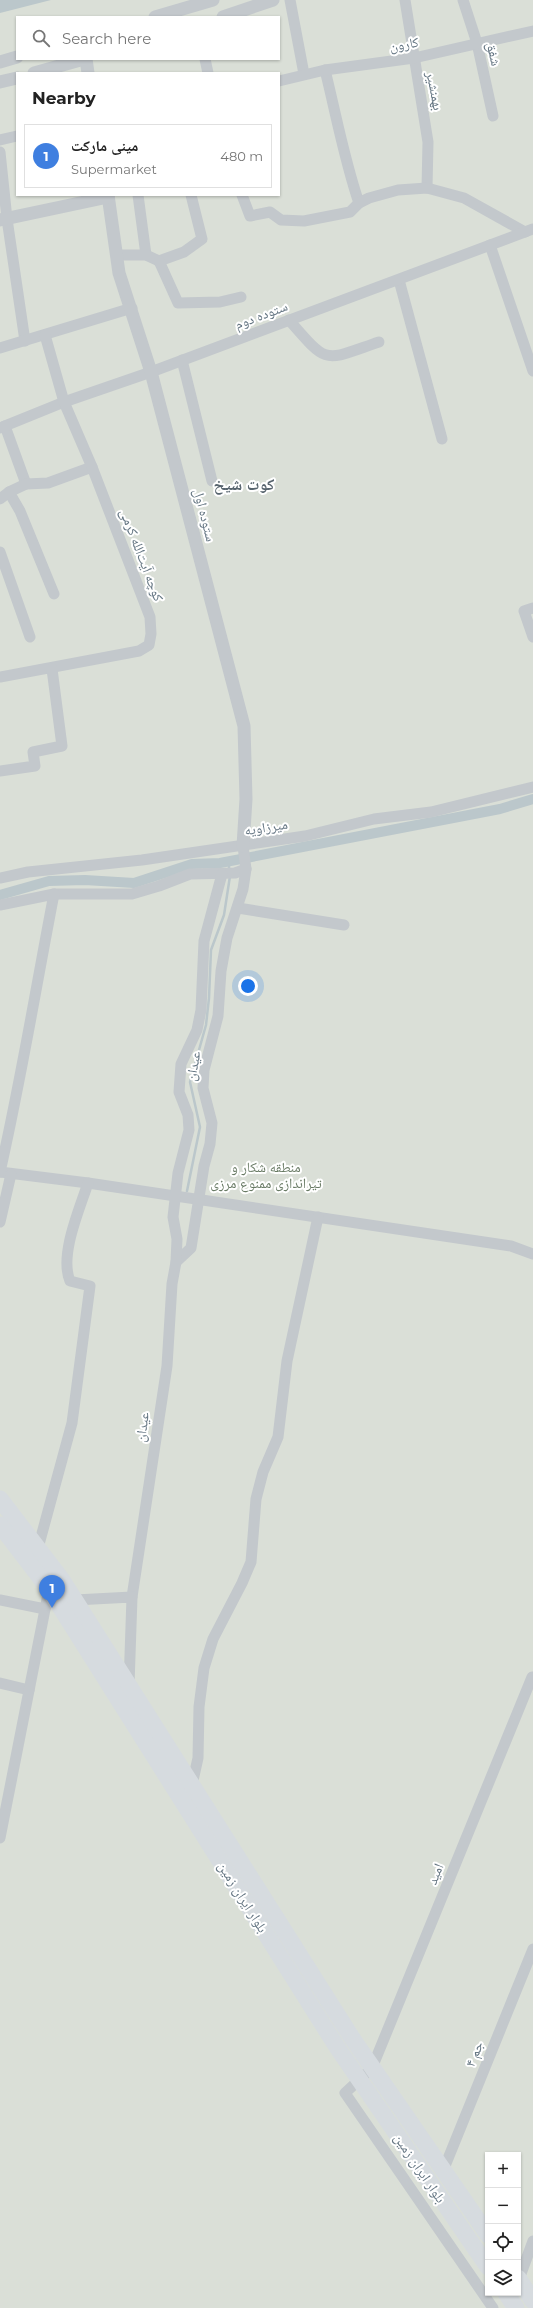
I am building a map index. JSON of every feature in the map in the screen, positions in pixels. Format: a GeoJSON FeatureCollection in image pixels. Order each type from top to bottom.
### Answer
{"type":"FeatureCollection","features":[{"type":"Feature","properties":{"kind":"main road","name":"بلوار ایران زمین"},"geometry":{"type":"LineString","coordinates":[[0,1499],[38,1548],[75,1600],[372,2068],[485,2231]]}},
{"type":"Feature","properties":{"kind":"main road","name":"بلوار ایران زمین"},"geometry":{"type":"LineString","coordinates":[[0,1525],[49,1589],[360,2080],[485,2263]]}},
{"type":"Feature","properties":{"kind":"main road"},"geometry":{"type":"LineString","coordinates":[[521,2283],[533,2301]]}},
{"type":"Feature","properties":{"kind":"main road"},"geometry":{"type":"LineString","coordinates":[[508,2296],[516,2308]]}},
{"type":"Feature","properties":{"kind":"street"},"geometry":{"type":"LineString","coordinates":[[158,16],[213,0]]}},
{"type":"Feature","properties":{"kind":"street"},"geometry":{"type":"LineString","coordinates":[[220,0],[224,16]]}},
{"type":"Feature","properties":{"kind":"street"},"geometry":{"type":"LineString","coordinates":[[227,16],[273,0]]}},
{"type":"Feature","properties":{"kind":"street"},"geometry":{"type":"LineString","coordinates":[[290,0],[304,74]]}},
{"type":"Feature","properties":{"kind":"street","name":"بهمنشیر"},"geometry":{"type":"LineString","coordinates":[[405,0],[428,142],[427,188]]}},
{"type":"Feature","properties":{"kind":"street","name":"شفق"},"geometry":{"type":"LineString","coordinates":[[463,0],[477,43],[493,116]]}},
{"type":"Feature","properties":{"kind":"street","name":"کارون"},"geometry":{"type":"LineString","coordinates":[[280,81],[324,70],[414,58],[533,31]]}},
{"type":"Feature","properties":{"kind":"street"},"geometry":{"type":"LineString","coordinates":[[0,62],[16,57]]}},
{"type":"Feature","properties":{"kind":"street"},"geometry":{"type":"LineString","coordinates":[[38,72],[81,60]]}},
{"type":"Feature","properties":{"kind":"street"},"geometry":{"type":"LineString","coordinates":[[85,60],[88,72]]}},
{"type":"Feature","properties":{"kind":"street"},"geometry":{"type":"LineString","coordinates":[[204,60],[208,72]]}},
{"type":"Feature","properties":{"kind":"street"},"geometry":{"type":"LineString","coordinates":[[324,70],[341,136],[345,164],[359,203]]}},
{"type":"Feature","properties":{"kind":"street"},"geometry":{"type":"LineString","coordinates":[[0,82],[16,78]]}},
{"type":"Feature","properties":{"kind":"street"},"geometry":{"type":"LineString","coordinates":[[0,140],[16,136]]}},
{"type":"Feature","properties":{"kind":"street"},"geometry":{"type":"LineString","coordinates":[[0,152],[3,219],[25,341]]}},
{"type":"Feature","properties":{"kind":"street"},"geometry":{"type":"LineString","coordinates":[[242,196],[250,216],[270,212],[281,220],[304,221],[350,212],[359,203],[398,190],[427,188],[464,198],[529,230]]}},
{"type":"Feature","properties":{"kind":"street"},"geometry":{"type":"LineString","coordinates":[[3,219],[108,196]]}},
{"type":"Feature","properties":{"kind":"street","name":"ستوده اول"},"geometry":{"type":"LineString","coordinates":[[108,196],[119,273],[132,308],[151,372],[244,726],[246,799],[244,848]]}},
{"type":"Feature","properties":{"kind":"street"},"geometry":{"type":"LineString","coordinates":[[138,196],[146,255]]}},
{"type":"Feature","properties":{"kind":"street"},"geometry":{"type":"LineString","coordinates":[[159,261],[184,252],[202,239],[191,196]]}},
{"type":"Feature","properties":{"kind":"street","name":"ستوده دوم"},"geometry":{"type":"LineString","coordinates":[[2,427],[64,402],[151,372],[529,230]]}},
{"type":"Feature","properties":{"kind":"street"},"geometry":{"type":"LineString","coordinates":[[490,245],[533,371]]}},
{"type":"Feature","properties":{"kind":"street"},"geometry":{"type":"LineString","coordinates":[[117,255],[146,255],[159,261],[178,303],[220,302],[241,296]]}},
{"type":"Feature","properties":{"kind":"street"},"geometry":{"type":"LineString","coordinates":[[399,280],[442,439]]}},
{"type":"Feature","properties":{"kind":"street"},"geometry":{"type":"LineString","coordinates":[[0,348],[132,308]]}},
{"type":"Feature","properties":{"kind":"street"},"geometry":{"type":"LineString","coordinates":[[289,320],[315,350],[325,356],[335,357],[379,342]]}},
{"type":"Feature","properties":{"kind":"street","name":"کوچه آیت‌الله کرمی"},"geometry":{"type":"LineString","coordinates":[[0,676],[52,669],[139,650],[149,645],[151,634],[150,617],[92,467],[64,402],[45,335]]}},
{"type":"Feature","properties":{"kind":"street"},"geometry":{"type":"LineString","coordinates":[[182,360],[212,481]]}},
{"type":"Feature","properties":{"kind":"street"},"geometry":{"type":"LineString","coordinates":[[2,427],[26,484]]}},
{"type":"Feature","properties":{"kind":"street"},"geometry":{"type":"LineString","coordinates":[[54,594],[20,512],[4,496],[26,484],[48,483],[92,467]]}},
{"type":"Feature","properties":{"kind":"street"},"geometry":{"type":"LineString","coordinates":[[0,552],[30,637]]}},
{"type":"Feature","properties":{"kind":"street"},"geometry":{"type":"LineString","coordinates":[[533,608],[524,611],[533,637]]}},
{"type":"Feature","properties":{"kind":"street"},"geometry":{"type":"LineString","coordinates":[[0,771],[35,766],[32,752],[62,746],[52,669]]}},
{"type":"Feature","properties":{"kind":"street","name":"میرزاویه"},"geometry":{"type":"LineString","coordinates":[[0,878],[28,872],[244,848],[305,836],[374,819],[431,812],[533,788]]}},
{"type":"Feature","properties":{"kind":"street","name":"عیدان"},"geometry":{"type":"LineString","coordinates":[[176,1262],[191,1248],[204,1166],[210,1144],[212,1123],[203,1088],[204,1070],[218,1016],[221,971],[227,938],[238,908],[246,866],[244,848]]}},
{"type":"Feature","properties":{"kind":"street"},"geometry":{"type":"LineString","coordinates":[[0,905],[54,894],[132,894],[159,886],[190,874],[227,874],[246,866]]}},
{"type":"Feature","properties":{"kind":"street","name":"عیدان"},"geometry":{"type":"LineString","coordinates":[[129,1686],[132,1597],[167,1366],[172,1284],[176,1262],[177,1239],[173,1217],[175,1196],[178,1173],[189,1130],[188,1116],[179,1092],[181,1064],[197,1030],[201,1010],[204,941],[227,874]]}},
{"type":"Feature","properties":{"kind":"street"},"geometry":{"type":"LineString","coordinates":[[0,1222],[4,1173],[29,1024],[54,894]]}},
{"type":"Feature","properties":{"kind":"street"},"geometry":{"type":"LineString","coordinates":[[238,908],[344,925]]}},
{"type":"Feature","properties":{"kind":"street"},"geometry":{"type":"LineString","coordinates":[[4,1173],[88,1183],[318,1216],[511,1246],[533,1254]]}},
{"type":"Feature","properties":{"kind":"street"},"geometry":{"type":"LineString","coordinates":[[38,1548],[72,1423],[90,1286],[70,1281],[66,1272],[72,1232],[88,1183]]}},
{"type":"Feature","properties":{"kind":"street"},"geometry":{"type":"LineString","coordinates":[[192,1785],[198,1758],[199,1707],[204,1668],[213,1639],[251,1562],[256,1499],[264,1472],[278,1437],[287,1361],[318,1216]]}},
{"type":"Feature","properties":{"kind":"street"},"geometry":{"type":"LineString","coordinates":[[0,1838],[49,1589]]}},
{"type":"Feature","properties":{"kind":"street"},"geometry":{"type":"LineString","coordinates":[[75,1600],[132,1597]]}},
{"type":"Feature","properties":{"kind":"street"},"geometry":{"type":"LineString","coordinates":[[0,1600],[45,1609]]}},
{"type":"Feature","properties":{"kind":"street","name":"امید"},"geometry":{"type":"LineString","coordinates":[[493,2308],[345,2093],[372,2068],[532,1677]]}},
{"type":"Feature","properties":{"kind":"street"},"geometry":{"type":"LineString","coordinates":[[0,1683],[29,1690]]}},
{"type":"Feature","properties":{"kind":"street","name":"جم ۴"},"geometry":{"type":"LineString","coordinates":[[443,2170],[533,1949]]}},
{"type":"Feature","properties":{"kind":"street"},"geometry":{"type":"LineString","coordinates":[[521,2271],[533,2241]]}},
{"type":"Feature","properties":{"kind":"green space","name":"منطقه شکار و تیراندازی ممنوع مرزی"},"geometry":{"type":"Polygon","coordinates":[[[0,0],[533,0],[533,2308],[0,2308],[0,0]]]}},
{"type":"Feature","properties":{"kind":"shaded area"},"geometry":{"type":"Polygon","coordinates":[[[0,0],[51,0],[0,13],[0,0]]]}},
{"type":"Feature","properties":{"kind":"waterway"},"geometry":{"type":"LineString","coordinates":[[0,895],[49,881],[85,880],[134,883],[192,864],[220,863],[500,809],[533,799]]}},
{"type":"Feature","properties":{"kind":"waterway"},"geometry":{"type":"LineString","coordinates":[[229,862],[229,869]]}},
{"type":"Feature","properties":{"kind":"waterway"},"geometry":{"type":"LineString","coordinates":[[187,1191],[200,1127],[190,1082],[206,1025],[211,950],[224,915],[230,876]]}},
{"type":"Feature","properties":{"kind":"place","name":"مینی مارکت"},"geometry":{"type":"Point","coordinates":[52,1608]}},
{"type":"Feature","properties":{"kind":"district","name":"کوت شیخ"},"geometry":{"type":"Point","coordinates":[244,484]}}]}
